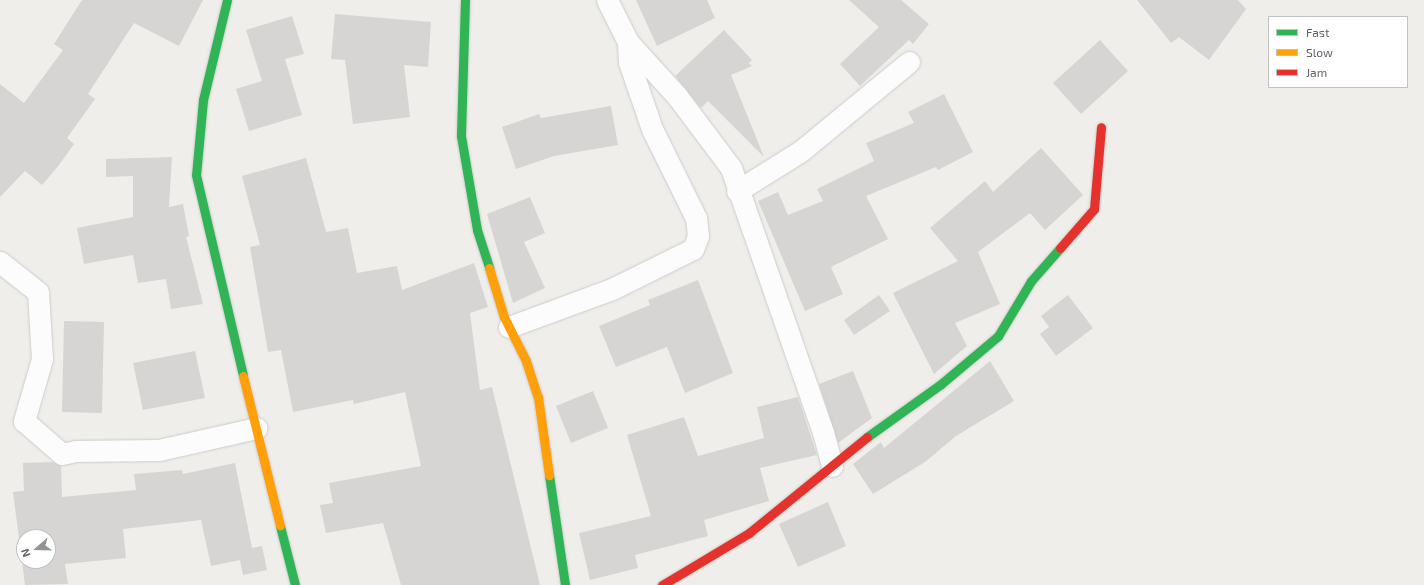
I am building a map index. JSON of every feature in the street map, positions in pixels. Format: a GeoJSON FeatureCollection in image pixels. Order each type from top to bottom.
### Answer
{"type":"FeatureCollection","features":[{"type":"Feature","properties":{"kind":"street"},"geometry":{"type":"LineString","coordinates":[[227,0],[203,100],[196,175],[210,244],[295,585]]}},
{"type":"Feature","properties":{"kind":"street"},"geometry":{"type":"LineString","coordinates":[[465,0],[461,136],[478,230],[509,327],[526,361],[538,397],[565,585]]}},
{"type":"Feature","properties":{"kind":"street"},"geometry":{"type":"LineString","coordinates":[[607,0],[628,42],[676,96],[731,168],[737,191],[823,432],[832,466]]}},
{"type":"Feature","properties":{"kind":"street"},"geometry":{"type":"LineString","coordinates":[[509,327],[612,289],[693,249],[698,236],[696,218],[652,129],[629,62],[628,42]]}},
{"type":"Feature","properties":{"kind":"street"},"geometry":{"type":"LineString","coordinates":[[737,191],[800,151],[909,62]]}},
{"type":"Feature","properties":{"kind":"street"},"geometry":{"type":"LineString","coordinates":[[662,585],[749,532],[998,336],[1031,281],[1094,210],[1101,127]]}},
{"type":"Feature","properties":{"kind":"street"},"geometry":{"type":"LineString","coordinates":[[0,262],[38,292],[42,359],[24,421],[62,454],[76,451],[159,450],[257,428]]}},
{"type":"Feature","properties":{"kind":"building"},"geometry":{"type":"Polygon","coordinates":[[[82,0],[203,0],[179,46],[134,23],[88,94],[95,99],[67,138],[74,144],[59,165],[42,185],[25,171],[0,197],[0,84],[24,103],[63,50],[54,44],[82,0]]]}},
{"type":"Feature","properties":{"kind":"building"},"geometry":{"type":"Polygon","coordinates":[[[636,0],[707,0],[715,18],[657,46],[636,0]]]}},
{"type":"Feature","properties":{"kind":"building"},"geometry":{"type":"Polygon","coordinates":[[[849,0],[901,0],[929,24],[913,44],[909,40],[860,86],[840,64],[879,27],[849,0]]]}},
{"type":"Feature","properties":{"kind":"building"},"geometry":{"type":"Polygon","coordinates":[[[1137,0],[1238,0],[1246,9],[1209,60],[1179,37],[1171,43],[1137,0]]]}},
{"type":"Feature","properties":{"kind":"building"},"geometry":{"type":"Polygon","coordinates":[[[335,14],[431,22],[428,67],[404,65],[410,117],[353,124],[345,60],[331,59],[335,14]]]}},
{"type":"Feature","properties":{"kind":"building"},"geometry":{"type":"Polygon","coordinates":[[[292,16],[304,54],[285,59],[302,115],[249,131],[236,89],[262,81],[246,30],[292,16]]]}},
{"type":"Feature","properties":{"kind":"building"},"geometry":{"type":"Polygon","coordinates":[[[724,30],[752,60],[749,63],[752,66],[731,75],[764,157],[708,101],[701,108],[675,76],[724,30]]]}},
{"type":"Feature","properties":{"kind":"building"},"geometry":{"type":"Polygon","coordinates":[[[1100,40],[1128,71],[1081,114],[1053,83],[1100,40]]]}},
{"type":"Feature","properties":{"kind":"building"},"geometry":{"type":"Polygon","coordinates":[[[944,94],[973,152],[938,170],[936,167],[866,196],[888,239],[831,267],[843,294],[805,311],[758,201],[778,192],[788,215],[823,201],[817,189],[874,161],[866,143],[914,123],[908,112],[944,94]]]}},
{"type":"Feature","properties":{"kind":"building"},"geometry":{"type":"Polygon","coordinates":[[[611,106],[618,145],[554,156],[516,169],[502,127],[539,114],[541,118],[611,106]]]}},
{"type":"Feature","properties":{"kind":"building"},"geometry":{"type":"Polygon","coordinates":[[[1041,148],[1083,195],[1045,230],[1030,213],[978,252],[1000,304],[955,323],[967,346],[934,374],[893,293],[958,261],[930,228],[985,181],[993,192],[1041,148]]]}},
{"type":"Feature","properties":{"kind":"building"},"geometry":{"type":"Polygon","coordinates":[[[172,157],[169,207],[183,204],[189,236],[186,237],[203,304],[171,309],[166,279],[138,283],[133,255],[84,264],[77,228],[133,217],[133,176],[106,177],[106,159],[172,157]]]}},
{"type":"Feature","properties":{"kind":"building"},"geometry":{"type":"Polygon","coordinates":[[[306,158],[326,232],[348,228],[357,273],[397,266],[402,290],[474,263],[488,307],[470,313],[480,390],[492,387],[540,585],[401,585],[383,523],[326,533],[320,505],[333,503],[329,483],[421,466],[405,392],[354,404],[353,400],[293,412],[281,350],[268,352],[250,247],[260,245],[242,176],[306,158]]]}},
{"type":"Feature","properties":{"kind":"building"},"geometry":{"type":"Polygon","coordinates":[[[530,197],[545,233],[524,242],[545,288],[513,303],[487,214],[530,197]]]}},
{"type":"Feature","properties":{"kind":"building"},"geometry":{"type":"Polygon","coordinates":[[[698,280],[733,373],[685,393],[667,347],[616,367],[599,326],[650,305],[648,300],[698,280]]]}},
{"type":"Feature","properties":{"kind":"building"},"geometry":{"type":"Polygon","coordinates":[[[879,295],[890,311],[854,335],[844,320],[879,295]]]}},
{"type":"Feature","properties":{"kind":"building"},"geometry":{"type":"Polygon","coordinates":[[[1068,295],[1093,328],[1056,356],[1040,334],[1049,327],[1041,316],[1068,295]]]}},
{"type":"Feature","properties":{"kind":"building"},"geometry":{"type":"Polygon","coordinates":[[[64,321],[104,322],[102,413],[62,412],[64,321]]]}},
{"type":"Feature","properties":{"kind":"building"},"geometry":{"type":"Polygon","coordinates":[[[195,351],[205,398],[143,410],[133,363],[195,351]]]}},
{"type":"Feature","properties":{"kind":"building"},"geometry":{"type":"Polygon","coordinates":[[[990,361],[1014,401],[956,436],[925,462],[873,494],[853,464],[881,442],[884,448],[990,361]]]}},
{"type":"Feature","properties":{"kind":"building"},"geometry":{"type":"Polygon","coordinates":[[[853,371],[872,418],[838,443],[819,384],[853,371]]]}},
{"type":"Feature","properties":{"kind":"building"},"geometry":{"type":"Polygon","coordinates":[[[593,391],[608,428],[571,443],[556,406],[593,391]]]}},
{"type":"Feature","properties":{"kind":"building"},"geometry":{"type":"Polygon","coordinates":[[[798,397],[817,455],[760,468],[769,501],[704,520],[708,536],[635,555],[638,568],[590,580],[579,533],[651,516],[627,435],[684,417],[698,456],[764,438],[757,407],[798,397]]]}},
{"type":"Feature","properties":{"kind":"building"},"geometry":{"type":"Polygon","coordinates":[[[53,462],[61,466],[62,497],[136,490],[134,474],[182,470],[183,474],[235,463],[252,548],[262,546],[267,570],[243,575],[240,560],[211,566],[201,520],[123,529],[126,558],[65,564],[68,584],[25,585],[23,569],[56,569],[56,529],[18,529],[13,492],[24,491],[23,463],[53,462]]]}},
{"type":"Feature","properties":{"kind":"building"},"geometry":{"type":"Polygon","coordinates":[[[828,502],[846,546],[798,567],[779,524],[828,502]]]}},
{"type":"Feature","properties":{"kind":"traffic: fast"},"geometry":{"type":"LineString","coordinates":[[227,0],[203,100],[196,175],[243,376]]}},
{"type":"Feature","properties":{"kind":"traffic: fast"},"geometry":{"type":"LineString","coordinates":[[465,0],[461,136],[477,230],[489,268]]}},
{"type":"Feature","properties":{"kind":"traffic: fast"},"geometry":{"type":"LineString","coordinates":[[867,437],[941,384],[998,336],[1031,281],[1060,248]]}},
{"type":"Feature","properties":{"kind":"traffic: fast"},"geometry":{"type":"LineString","coordinates":[[549,475],[565,585]]}},
{"type":"Feature","properties":{"kind":"traffic: fast"},"geometry":{"type":"LineString","coordinates":[[280,526],[295,585]]}},
{"type":"Feature","properties":{"kind":"traffic: slow"},"geometry":{"type":"LineString","coordinates":[[489,268],[504,317],[526,361],[538,397],[549,475]]}},
{"type":"Feature","properties":{"kind":"traffic: slow"},"geometry":{"type":"LineString","coordinates":[[243,376],[280,526]]}},
{"type":"Feature","properties":{"kind":"traffic: jam"},"geometry":{"type":"LineString","coordinates":[[1060,248],[1094,209],[1101,127]]}},
{"type":"Feature","properties":{"kind":"traffic: jam"},"geometry":{"type":"LineString","coordinates":[[662,585],[749,533],[867,437]]}}]}
